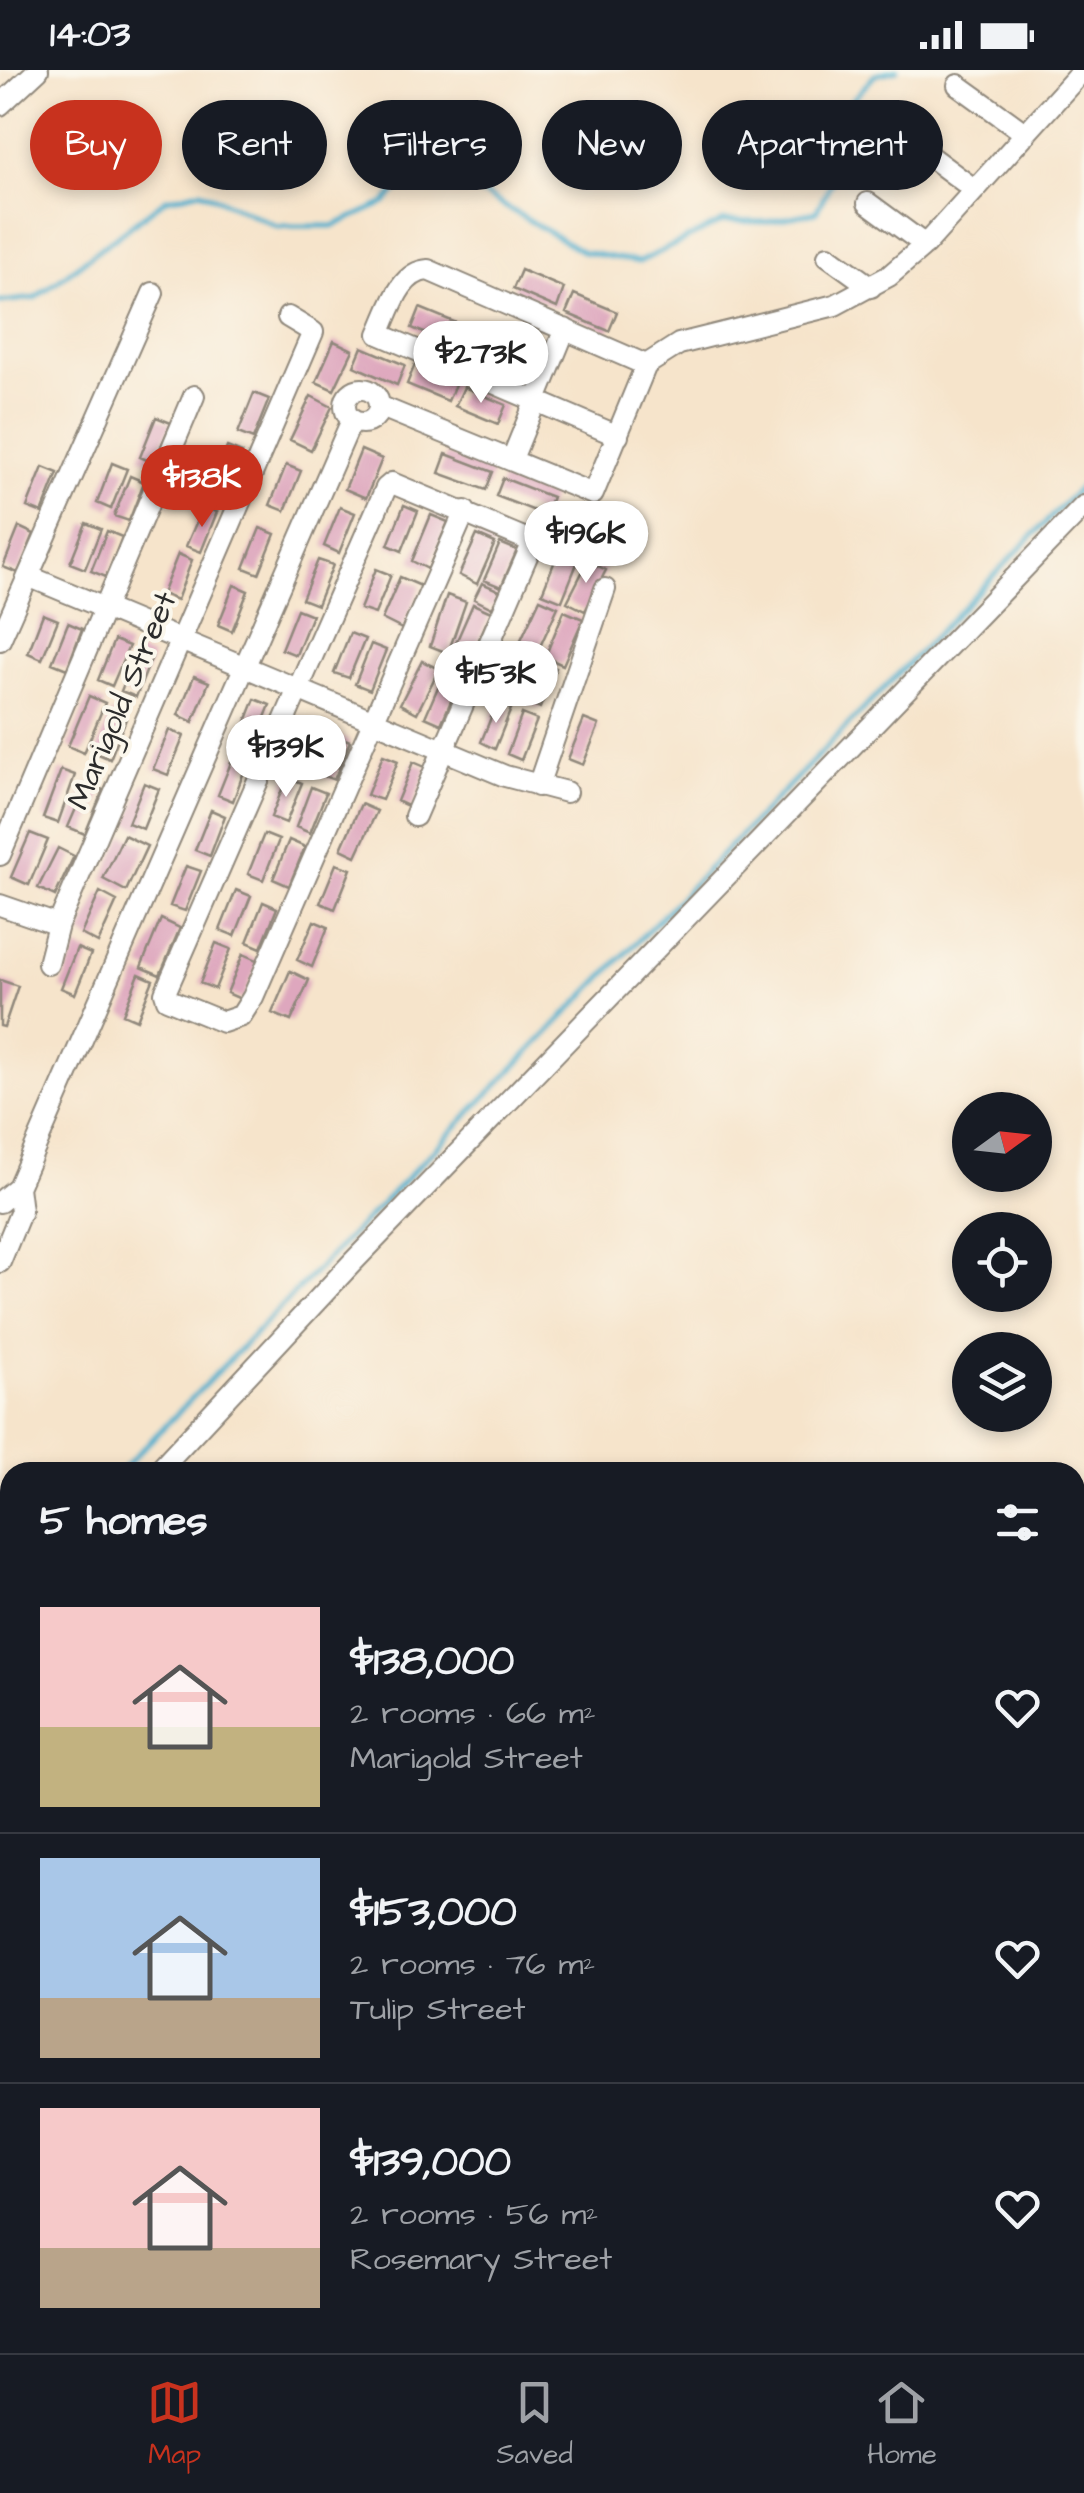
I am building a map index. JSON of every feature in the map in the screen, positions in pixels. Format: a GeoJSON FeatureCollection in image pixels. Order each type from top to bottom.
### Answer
{"type":"FeatureCollection","features":[{"type":"Feature","properties":{"kind":"street"},"geometry":{"type":"LineString","coordinates":[[0,104],[38,70]]}},
{"type":"Feature","properties":{"kind":"street"},"geometry":{"type":"LineString","coordinates":[[352,420],[345,407],[354,391],[373,393],[379,406],[593,494],[646,365],[679,344],[800,316],[872,287],[926,245],[1026,134],[1073,73]]}},
{"type":"Feature","properties":{"kind":"street"},"geometry":{"type":"LineString","coordinates":[[958,84],[1026,134]]}},
{"type":"Feature","properties":{"kind":"street"},"geometry":{"type":"LineString","coordinates":[[943,166],[975,190]]}},
{"type":"Feature","properties":{"kind":"street"},"geometry":{"type":"LineString","coordinates":[[868,203],[926,245]]}},
{"type":"Feature","properties":{"kind":"street"},"geometry":{"type":"LineString","coordinates":[[828,256],[872,287]]}},
{"type":"Feature","properties":{"kind":"street"},"geometry":{"type":"LineString","coordinates":[[618,436],[380,334],[404,282],[418,271],[428,270],[646,365]]}},
{"type":"Feature","properties":{"kind":"street"},"geometry":{"type":"LineString","coordinates":[[0,640],[153,293]]}},
{"type":"Feature","properties":{"kind":"street","name":"Marigold Street"},"geometry":{"type":"LineString","coordinates":[[48,964],[58,925],[313,332],[288,317]]}},
{"type":"Feature","properties":{"kind":"street"},"geometry":{"type":"LineString","coordinates":[[512,459],[565,329]]}},
{"type":"Feature","properties":{"kind":"street"},"geometry":{"type":"LineString","coordinates":[[0,856],[194,396]]}},
{"type":"Feature","properties":{"kind":"street"},"geometry":{"type":"LineString","coordinates":[[352,420],[370,422],[379,406]]}},
{"type":"Feature","properties":{"kind":"street"},"geometry":{"type":"LineString","coordinates":[[0,1202],[18,1187],[352,420]]}},
{"type":"Feature","properties":{"kind":"street"},"geometry":{"type":"LineString","coordinates":[[416,816],[533,548],[530,539],[398,484],[386,488],[165,993],[178,1006],[223,1022],[245,1010],[465,512]]}},
{"type":"Feature","properties":{"kind":"street"},"geometry":{"type":"LineString","coordinates":[[165,1462],[350,1264],[1084,506]]}},
{"type":"Feature","properties":{"kind":"street"},"geometry":{"type":"LineString","coordinates":[[28,576],[444,750],[538,786],[566,792]]}},
{"type":"Feature","properties":{"kind":"street"},"geometry":{"type":"LineString","coordinates":[[538,786],[605,589]]}},
{"type":"Feature","properties":{"kind":"street"},"geometry":{"type":"LineString","coordinates":[[0,906],[58,925]]}},
{"type":"Feature","properties":{"kind":"street"},"geometry":{"type":"LineString","coordinates":[[0,1262],[21,1211],[18,1187]]}},
{"type":"Feature","properties":{"kind":"building"},"geometry":{"type":"Polygon","coordinates":[[[521,270],[564,288],[557,308],[513,289],[521,270]]]}},
{"type":"Feature","properties":{"kind":"building"},"geometry":{"type":"Polygon","coordinates":[[[574,294],[617,312],[609,331],[566,313],[574,294]]]}},
{"type":"Feature","properties":{"kind":"building"},"geometry":{"type":"Polygon","coordinates":[[[420,308],[464,326],[456,346],[412,328],[420,308]]]}},
{"type":"Feature","properties":{"kind":"building"},"geometry":{"type":"Polygon","coordinates":[[[334,341],[353,350],[334,390],[316,382],[334,341]]]}},
{"type":"Feature","properties":{"kind":"building"},"geometry":{"type":"Polygon","coordinates":[[[490,341],[532,358],[525,375],[483,358],[490,341]]]}},
{"type":"Feature","properties":{"kind":"building"},"geometry":{"type":"Polygon","coordinates":[[[362,347],[405,365],[397,385],[354,366],[362,347]]]}},
{"type":"Feature","properties":{"kind":"building"},"geometry":{"type":"Polygon","coordinates":[[[415,364],[456,382],[448,401],[407,384],[415,364]]]}},
{"type":"Feature","properties":{"kind":"building"},"geometry":{"type":"Polygon","coordinates":[[[464,387],[506,405],[498,424],[455,406],[464,387]]]}},
{"type":"Feature","properties":{"kind":"building"},"geometry":{"type":"Polygon","coordinates":[[[254,393],[269,399],[253,439],[238,433],[254,393]]]}},
{"type":"Feature","properties":{"kind":"building"},"geometry":{"type":"Polygon","coordinates":[[[311,396],[332,407],[311,450],[290,440],[311,396]]]}},
{"type":"Feature","properties":{"kind":"building"},"geometry":{"type":"Polygon","coordinates":[[[156,417],[171,423],[154,463],[140,457],[156,417]]]}},
{"type":"Feature","properties":{"kind":"building"},"geometry":{"type":"Polygon","coordinates":[[[227,447],[242,453],[226,493],[211,487],[227,447]]]}},
{"type":"Feature","properties":{"kind":"building"},"geometry":{"type":"Polygon","coordinates":[[[361,450],[382,459],[366,498],[345,489],[361,450]]]}},
{"type":"Feature","properties":{"kind":"building"},"geometry":{"type":"Polygon","coordinates":[[[446,454],[493,472],[486,490],[439,473],[446,454]]]}},
{"type":"Feature","properties":{"kind":"building"},"geometry":{"type":"Polygon","coordinates":[[[112,463],[127,469],[111,509],[97,503],[112,463]]]}},
{"type":"Feature","properties":{"kind":"building"},"geometry":{"type":"Polygon","coordinates":[[[286,465],[301,471],[285,511],[270,505],[286,465]]]}},
{"type":"Feature","properties":{"kind":"building"},"geometry":{"type":"Polygon","coordinates":[[[43,467],[58,473],[42,513],[27,507],[43,467]]]}},
{"type":"Feature","properties":{"kind":"building"},"geometry":{"type":"Polygon","coordinates":[[[130,476],[144,482],[129,521],[114,516],[130,476]]]}},
{"type":"Feature","properties":{"kind":"building"},"geometry":{"type":"Polygon","coordinates":[[[503,478],[552,497],[545,515],[496,496],[503,478]]]}},
{"type":"Feature","properties":{"kind":"building"},"geometry":{"type":"Polygon","coordinates":[[[404,505],[418,511],[402,551],[388,545],[404,505]]]}},
{"type":"Feature","properties":{"kind":"building"},"geometry":{"type":"Polygon","coordinates":[[[203,507],[217,512],[201,552],[186,546],[203,507]]]}},
{"type":"Feature","properties":{"kind":"building"},"geometry":{"type":"Polygon","coordinates":[[[340,507],[355,513],[339,553],[324,546],[340,507]]]}},
{"type":"Feature","properties":{"kind":"building"},"geometry":{"type":"Polygon","coordinates":[[[431,515],[448,522],[428,569],[412,561],[431,515]]]}},
{"type":"Feature","properties":{"kind":"building"},"geometry":{"type":"Polygon","coordinates":[[[86,523],[101,529],[85,569],[70,563],[86,523]]]}},
{"type":"Feature","properties":{"kind":"building"},"geometry":{"type":"Polygon","coordinates":[[[19,527],[34,534],[18,573],[3,567],[19,527]]]}},
{"type":"Feature","properties":{"kind":"building"},"geometry":{"type":"Polygon","coordinates":[[[260,528],[275,534],[259,574],[244,568],[260,528]]]}},
{"type":"Feature","properties":{"kind":"building"},"geometry":{"type":"Polygon","coordinates":[[[107,531],[122,537],[106,577],[91,571],[107,531]]]}},
{"type":"Feature","properties":{"kind":"building"},"geometry":{"type":"Polygon","coordinates":[[[477,535],[495,543],[477,584],[459,575],[477,535]]]}},
{"type":"Feature","properties":{"kind":"building"},"geometry":{"type":"Polygon","coordinates":[[[500,543],[517,550],[501,587],[484,580],[500,543]]]}},
{"type":"Feature","properties":{"kind":"building"},"geometry":{"type":"Polygon","coordinates":[[[560,548],[580,556],[562,601],[542,593],[560,548]]]}},
{"type":"Feature","properties":{"kind":"building"},"geometry":{"type":"Polygon","coordinates":[[[178,554],[192,560],[177,600],[162,594],[178,554]]]}},
{"type":"Feature","properties":{"kind":"building"},"geometry":{"type":"Polygon","coordinates":[[[318,560],[333,565],[317,605],[302,599],[318,560]]]}},
{"type":"Feature","properties":{"kind":"building"},"geometry":{"type":"Polygon","coordinates":[[[588,561],[606,570],[585,611],[567,602],[588,561]]]}},
{"type":"Feature","properties":{"kind":"building"},"geometry":{"type":"Polygon","coordinates":[[[376,569],[391,575],[375,614],[360,609],[376,569]]]}},
{"type":"Feature","properties":{"kind":"building"},"geometry":{"type":"Polygon","coordinates":[[[400,577],[421,586],[402,629],[382,619],[400,577]]]}},
{"type":"Feature","properties":{"kind":"building"},"geometry":{"type":"Polygon","coordinates":[[[482,583],[500,591],[492,608],[474,599],[482,583]]]}},
{"type":"Feature","properties":{"kind":"building"},"geometry":{"type":"Polygon","coordinates":[[[234,585],[248,591],[232,631],[218,625],[234,585]]]}},
{"type":"Feature","properties":{"kind":"building"},"geometry":{"type":"Polygon","coordinates":[[[447,595],[466,602],[448,653],[430,646],[447,595]]]}},
{"type":"Feature","properties":{"kind":"building"},"geometry":{"type":"Polygon","coordinates":[[[540,599],[558,607],[537,653],[519,644],[540,599]]]}},
{"type":"Feature","properties":{"kind":"building"},"geometry":{"type":"Polygon","coordinates":[[[473,604],[491,612],[468,664],[450,656],[473,604]]]}},
{"type":"Feature","properties":{"kind":"building"},"geometry":{"type":"Polygon","coordinates":[[[297,609],[312,615],[296,655],[281,649],[297,609]]]}},
{"type":"Feature","properties":{"kind":"building"},"geometry":{"type":"Polygon","coordinates":[[[564,611],[583,619],[563,665],[545,657],[564,611]]]}},
{"type":"Feature","properties":{"kind":"building"},"geometry":{"type":"Polygon","coordinates":[[[43,614],[58,620],[42,659],[28,653],[43,614]]]}},
{"type":"Feature","properties":{"kind":"building"},"geometry":{"type":"Polygon","coordinates":[[[68,623],[82,629],[67,669],[52,663],[68,623]]]}},
{"type":"Feature","properties":{"kind":"building"},"geometry":{"type":"Polygon","coordinates":[[[350,633],[365,639],[349,678],[334,673],[350,633]]]}},
{"type":"Feature","properties":{"kind":"building"},"geometry":{"type":"Polygon","coordinates":[[[114,640],[129,646],[112,686],[98,680],[114,640]]]}},
{"type":"Feature","properties":{"kind":"building"},"geometry":{"type":"Polygon","coordinates":[[[371,644],[386,650],[370,690],[355,684],[371,644]]]}},
{"type":"Feature","properties":{"kind":"building"},"geometry":{"type":"Polygon","coordinates":[[[137,651],[152,657],[136,697],[121,691],[137,651]]]}},
{"type":"Feature","properties":{"kind":"building"},"geometry":{"type":"Polygon","coordinates":[[[517,653],[531,659],[515,699],[501,693],[517,653]]]}},
{"type":"Feature","properties":{"kind":"building"},"geometry":{"type":"Polygon","coordinates":[[[422,661],[439,669],[417,713],[400,704],[422,661]]]}},
{"type":"Feature","properties":{"kind":"building"},"geometry":{"type":"Polygon","coordinates":[[[541,662],[556,668],[540,708],[525,702],[541,662]]]}},
{"type":"Feature","properties":{"kind":"building"},"geometry":{"type":"Polygon","coordinates":[[[448,664],[464,671],[441,724],[425,717],[448,664]]]}},
{"type":"Feature","properties":{"kind":"building"},"geometry":{"type":"Polygon","coordinates":[[[194,676],[209,682],[193,722],[178,715],[194,676]]]}},
{"type":"Feature","properties":{"kind":"building"},"geometry":{"type":"Polygon","coordinates":[[[89,696],[105,703],[84,753],[68,746],[89,696]]]}},
{"type":"Feature","properties":{"kind":"building"},"geometry":{"type":"Polygon","coordinates":[[[255,699],[270,705],[254,745],[239,739],[255,699]]]}},
{"type":"Feature","properties":{"kind":"building"},"geometry":{"type":"Polygon","coordinates":[[[497,703],[511,709],[495,749],[481,742],[497,703]]]}},
{"type":"Feature","properties":{"kind":"building"},"geometry":{"type":"Polygon","coordinates":[[[111,713],[126,719],[110,759],[96,753],[111,713]]]}},
{"type":"Feature","properties":{"kind":"building"},"geometry":{"type":"Polygon","coordinates":[[[522,714],[537,720],[521,760],[507,754],[522,714]]]}},
{"type":"Feature","properties":{"kind":"building"},"geometry":{"type":"Polygon","coordinates":[[[584,719],[599,725],[583,765],[568,759],[584,719]]]}},
{"type":"Feature","properties":{"kind":"building"},"geometry":{"type":"Polygon","coordinates":[[[308,724],[323,730],[307,770],[292,764],[308,724]]]}},
{"type":"Feature","properties":{"kind":"building"},"geometry":{"type":"Polygon","coordinates":[[[169,730],[184,736],[168,775],[153,769],[169,730]]]}},
{"type":"Feature","properties":{"kind":"building"},"geometry":{"type":"Polygon","coordinates":[[[335,735],[350,741],[334,780],[319,774],[335,735]]]}},
{"type":"Feature","properties":{"kind":"building"},"geometry":{"type":"Polygon","coordinates":[[[234,755],[248,761],[233,801],[218,795],[234,755]]]}},
{"type":"Feature","properties":{"kind":"building"},"geometry":{"type":"Polygon","coordinates":[[[383,755],[398,761],[382,800],[367,795],[383,755]]]}},
{"type":"Feature","properties":{"kind":"building"},"geometry":{"type":"Polygon","coordinates":[[[413,762],[427,768],[412,808],[397,801],[413,762]]]}},
{"type":"Feature","properties":{"kind":"building"},"geometry":{"type":"Polygon","coordinates":[[[61,770],[75,775],[58,823],[43,818],[61,770]]]}},
{"type":"Feature","properties":{"kind":"building"},"geometry":{"type":"Polygon","coordinates":[[[287,777],[302,783],[286,823],[271,817],[287,777]]]}},
{"type":"Feature","properties":{"kind":"building"},"geometry":{"type":"Polygon","coordinates":[[[87,783],[103,790],[85,834],[68,827],[87,783]]]}},
{"type":"Feature","properties":{"kind":"building"},"geometry":{"type":"Polygon","coordinates":[[[144,783],[159,789],[143,829],[128,823],[144,783]]]}},
{"type":"Feature","properties":{"kind":"building"},"geometry":{"type":"Polygon","coordinates":[[[311,787],[326,793],[310,833],[296,827],[311,787]]]}},
{"type":"Feature","properties":{"kind":"building"},"geometry":{"type":"Polygon","coordinates":[[[361,804],[377,811],[356,856],[341,849],[361,804]]]}},
{"type":"Feature","properties":{"kind":"building"},"geometry":{"type":"Polygon","coordinates":[[[211,810],[225,816],[210,856],[195,850],[211,810]]]}},
{"type":"Feature","properties":{"kind":"building"},"geometry":{"type":"Polygon","coordinates":[[[30,833],[48,840],[29,885],[11,877],[30,833]]]}},
{"type":"Feature","properties":{"kind":"building"},"geometry":{"type":"Polygon","coordinates":[[[264,834],[279,840],[263,880],[248,874],[264,834]]]}},
{"type":"Feature","properties":{"kind":"building"},"geometry":{"type":"Polygon","coordinates":[[[124,835],[147,846],[126,891],[103,879],[124,835]]]}},
{"type":"Feature","properties":{"kind":"building"},"geometry":{"type":"Polygon","coordinates":[[[289,840],[305,847],[289,886],[273,879],[289,840]]]}},
{"type":"Feature","properties":{"kind":"building"},"geometry":{"type":"Polygon","coordinates":[[[58,848],[74,856],[55,896],[38,888],[58,848]]]}},
{"type":"Feature","properties":{"kind":"building"},"geometry":{"type":"Polygon","coordinates":[[[336,864],[351,869],[335,909],[320,903],[336,864]]]}},
{"type":"Feature","properties":{"kind":"building"},"geometry":{"type":"Polygon","coordinates":[[[186,866],[201,871],[185,911],[170,906],[186,866]]]}},
{"type":"Feature","properties":{"kind":"building"},"geometry":{"type":"Polygon","coordinates":[[[236,890],[251,896],[235,936],[220,930],[236,890]]]}},
{"type":"Feature","properties":{"kind":"building"},"geometry":{"type":"Polygon","coordinates":[[[100,892],[117,901],[98,943],[81,934],[100,892]]]}},
{"type":"Feature","properties":{"kind":"building"},"geometry":{"type":"Polygon","coordinates":[[[263,902],[277,908],[261,948],[247,942],[263,902]]]}},
{"type":"Feature","properties":{"kind":"building"},"geometry":{"type":"Polygon","coordinates":[[[161,919],[180,928],[160,975],[141,967],[161,919]]]}},
{"type":"Feature","properties":{"kind":"building"},"geometry":{"type":"Polygon","coordinates":[[[314,921],[328,927],[312,967],[297,960],[314,921]]]}},
{"type":"Feature","properties":{"kind":"building"},"geometry":{"type":"Polygon","coordinates":[[[216,943],[231,949],[215,989],[200,983],[216,943]]]}},
{"type":"Feature","properties":{"kind":"building"},"geometry":{"type":"Polygon","coordinates":[[[77,948],[91,954],[75,994],[61,988],[77,948]]]}},
{"type":"Feature","properties":{"kind":"building"},"geometry":{"type":"Polygon","coordinates":[[[243,954],[259,961],[243,1000],[227,993],[243,954]]]}},
{"type":"Feature","properties":{"kind":"building"},"geometry":{"type":"Polygon","coordinates":[[[290,971],[309,980],[291,1021],[272,1013],[290,971]]]}},
{"type":"Feature","properties":{"kind":"building"},"geometry":{"type":"Polygon","coordinates":[[[139,974],[153,980],[137,1020],[123,1014],[139,974]]]}},
{"type":"Feature","properties":{"kind":"building"},"geometry":{"type":"Polygon","coordinates":[[[0,980],[18,986],[4,1027],[0,1026],[0,980]]]}},
{"type":"Feature","properties":{"kind":"waterway"},"geometry":{"type":"LineString","coordinates":[[0,302],[35,298],[166,199],[201,191],[277,226],[333,226],[385,203],[410,177],[441,169],[583,252],[639,262],[724,221],[766,222],[816,212],[836,173],[835,119],[875,75],[897,70]]}},
{"type":"Feature","properties":{"kind":"waterway"},"geometry":{"type":"LineString","coordinates":[[130,1462],[1084,483]]}}]}
